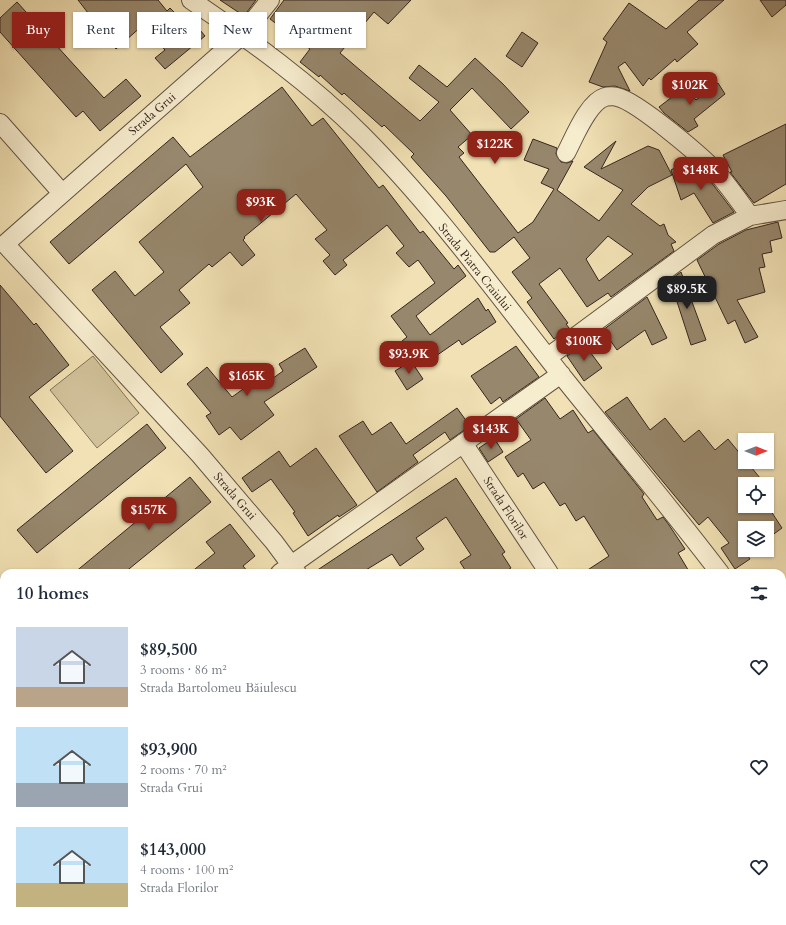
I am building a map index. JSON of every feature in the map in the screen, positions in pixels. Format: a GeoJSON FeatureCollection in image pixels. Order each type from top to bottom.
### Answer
{"type":"FeatureCollection","features":[{"type":"Feature","properties":{"kind":"street","name":"Strada Piatra Craiului"},"geometry":{"type":"LineString","coordinates":[[191,0],[209,12]]}},
{"type":"Feature","properties":{"kind":"street","name":"Strada Grui"},"geometry":{"type":"LineString","coordinates":[[260,12],[270,0]]}},
{"type":"Feature","properties":{"kind":"street","name":"Strada Grui"},"geometry":{"type":"LineString","coordinates":[[227,48],[5,244],[200,455],[274,542],[288,569]]}},
{"type":"Feature","properties":{"kind":"street","name":"Strada Piatra Craiului"},"geometry":{"type":"LineString","coordinates":[[259,48],[317,94],[360,132],[393,167],[477,268],[717,569]]}},
{"type":"Feature","properties":{"kind":"street"},"geometry":{"type":"LineString","coordinates":[[566,153],[595,103],[605,97],[617,96],[641,110],[707,163],[719,175],[750,216]]}},
{"type":"Feature","properties":{"kind":"street"},"geometry":{"type":"LineString","coordinates":[[0,123],[62,193]]}},
{"type":"Feature","properties":{"kind":"street"},"geometry":{"type":"LineString","coordinates":[[548,357],[713,235],[750,216],[786,210]]}},
{"type":"Feature","properties":{"kind":"street","name":"Strada Grui"},"geometry":{"type":"LineString","coordinates":[[290,569],[463,443],[561,374]]}},
{"type":"Feature","properties":{"kind":"street","name":"Strada Florilor"},"geometry":{"type":"LineString","coordinates":[[463,443],[544,569]]}},
{"type":"Feature","properties":{"kind":"shaded area"},"geometry":{"type":"Polygon","coordinates":[[[93,356],[139,413],[97,448],[50,390],[93,356]]]}},
{"type":"Feature","properties":{"kind":"building"},"geometry":{"type":"Polygon","coordinates":[[[78,0],[158,0],[167,11],[170,8],[174,12],[137,12],[137,30],[129,37],[129,12],[87,12],[78,0]]]}},
{"type":"Feature","properties":{"kind":"building"},"geometry":{"type":"Polygon","coordinates":[[[220,0],[256,0],[247,12],[238,12],[220,0]]]}},
{"type":"Feature","properties":{"kind":"building"},"geometry":{"type":"Polygon","coordinates":[[[284,0],[411,0],[388,24],[374,12],[366,22],[366,12],[275,12],[284,0]]]}},
{"type":"Feature","properties":{"kind":"building"},"geometry":{"type":"Polygon","coordinates":[[[699,0],[724,0],[687,32],[698,44],[677,62],[675,59],[651,80],[649,78],[643,86],[625,62],[618,67],[630,91],[615,86],[603,87],[589,82],[607,42],[603,39],[629,3],[666,29],[699,0]]]}},
{"type":"Feature","properties":{"kind":"building"},"geometry":{"type":"Polygon","coordinates":[[[760,0],[786,0],[786,5],[772,17],[760,0]]]}},
{"type":"Feature","properties":{"kind":"building"},"geometry":{"type":"Polygon","coordinates":[[[17,2],[26,12],[12,12],[12,45],[0,32],[0,18],[17,2]]]}},
{"type":"Feature","properties":{"kind":"building"},"geometry":{"type":"Polygon","coordinates":[[[275,12],[275,23],[270,19],[275,12]]]}},
{"type":"Feature","properties":{"kind":"building"},"geometry":{"type":"Polygon","coordinates":[[[201,31],[205,36],[201,39],[201,31]]]}},
{"type":"Feature","properties":{"kind":"building"},"geometry":{"type":"Polygon","coordinates":[[[522,32],[538,43],[522,67],[506,56],[522,32]]]}},
{"type":"Feature","properties":{"kind":"building"},"geometry":{"type":"Polygon","coordinates":[[[14,48],[59,48],[104,98],[126,79],[141,96],[100,131],[83,111],[76,117],[14,48]]]}},
{"type":"Feature","properties":{"kind":"building"},"geometry":{"type":"Polygon","coordinates":[[[163,48],[190,48],[165,69],[155,58],[165,50],[163,48]]]}},
{"type":"Feature","properties":{"kind":"building"},"geometry":{"type":"Polygon","coordinates":[[[309,48],[344,48],[340,53],[420,121],[439,102],[409,78],[419,65],[447,87],[475,58],[503,84],[529,112],[511,129],[472,88],[450,110],[472,135],[458,147],[464,153],[459,157],[518,233],[533,222],[554,189],[541,183],[549,169],[524,160],[533,139],[557,148],[556,154],[561,162],[567,163],[573,161],[557,190],[599,221],[623,190],[584,167],[616,141],[601,169],[648,146],[659,150],[672,175],[648,187],[631,204],[660,226],[664,224],[668,235],[676,242],[671,244],[674,251],[611,297],[608,293],[587,307],[560,268],[539,284],[568,323],[566,324],[569,328],[554,339],[527,302],[532,298],[512,272],[530,258],[514,237],[495,252],[490,252],[446,196],[411,157],[414,154],[384,125],[382,127],[344,93],[342,95],[320,75],[319,77],[300,62],[310,49],[309,48]],[[608,236],[586,259],[599,281],[633,254],[608,236]]]}},
{"type":"Feature","properties":{"kind":"building"},"geometry":{"type":"Polygon","coordinates":[[[718,83],[725,94],[694,119],[698,126],[688,132],[664,113],[659,107],[685,87],[696,100],[718,83]]]}},
{"type":"Feature","properties":{"kind":"building"},"geometry":{"type":"Polygon","coordinates":[[[282,87],[312,126],[323,118],[379,188],[383,185],[420,233],[423,231],[454,269],[458,265],[466,276],[416,316],[430,335],[478,298],[486,311],[488,309],[496,322],[462,345],[459,340],[420,367],[402,341],[407,337],[391,316],[435,283],[418,260],[409,267],[396,253],[404,246],[387,225],[343,260],[347,265],[335,275],[323,261],[330,255],[315,239],[327,230],[296,194],[244,237],[245,238],[243,240],[255,255],[242,266],[230,252],[212,267],[209,264],[179,290],[190,303],[160,327],[183,354],[161,373],[92,290],[115,271],[135,296],[164,272],[139,242],[203,187],[186,164],[69,264],[50,242],[173,137],[190,157],[282,87]]]}},
{"type":"Feature","properties":{"kind":"building"},"geometry":{"type":"Polygon","coordinates":[[[786,124],[786,184],[754,203],[730,172],[732,172],[723,155],[786,124]]]}},
{"type":"Feature","properties":{"kind":"building"},"geometry":{"type":"Polygon","coordinates":[[[688,160],[711,182],[734,212],[713,223],[694,193],[681,200],[671,170],[688,160]]]}},
{"type":"Feature","properties":{"kind":"building"},"geometry":{"type":"Polygon","coordinates":[[[778,222],[782,238],[770,241],[772,252],[762,254],[765,267],[759,268],[765,292],[737,300],[758,337],[745,343],[735,320],[728,324],[697,260],[719,244],[746,230],[778,222]]]}},
{"type":"Feature","properties":{"kind":"building"},"geometry":{"type":"Polygon","coordinates":[[[681,272],[706,340],[691,345],[670,280],[681,272]]]}},
{"type":"Feature","properties":{"kind":"building"},"geometry":{"type":"Polygon","coordinates":[[[0,285],[34,325],[36,323],[69,365],[29,397],[73,451],[46,473],[0,416],[0,285]]]}},
{"type":"Feature","properties":{"kind":"building"},"geometry":{"type":"Polygon","coordinates":[[[647,297],[667,338],[652,345],[645,330],[617,350],[603,330],[647,297]]]}},
{"type":"Feature","properties":{"kind":"building"},"geometry":{"type":"Polygon","coordinates":[[[584,344],[602,368],[584,381],[567,356],[584,344]]]}},
{"type":"Feature","properties":{"kind":"building"},"geometry":{"type":"Polygon","coordinates":[[[516,346],[539,377],[503,402],[500,397],[491,404],[471,376],[516,346]]]}},
{"type":"Feature","properties":{"kind":"building"},"geometry":{"type":"Polygon","coordinates":[[[305,348],[317,367],[264,402],[274,415],[241,440],[230,427],[219,435],[206,416],[211,413],[187,384],[207,367],[232,397],[253,382],[258,389],[283,371],[279,364],[305,348]]]}},
{"type":"Feature","properties":{"kind":"building"},"geometry":{"type":"Polygon","coordinates":[[[411,361],[423,379],[407,390],[395,371],[411,361]]]}},
{"type":"Feature","properties":{"kind":"building"},"geometry":{"type":"Polygon","coordinates":[[[627,397],[650,430],[665,418],[684,442],[699,430],[715,450],[728,439],[738,451],[738,469],[753,469],[759,477],[738,477],[738,513],[772,513],[782,528],[774,534],[774,521],[738,521],[738,557],[749,557],[750,559],[735,569],[721,548],[729,543],[708,517],[699,525],[605,412],[627,397]]]}},
{"type":"Feature","properties":{"kind":"building"},"geometry":{"type":"Polygon","coordinates":[[[545,398],[560,419],[573,410],[588,433],[593,430],[644,494],[642,497],[657,520],[663,517],[669,525],[685,549],[678,553],[688,569],[589,569],[609,556],[584,516],[576,521],[565,503],[560,506],[544,482],[533,489],[523,473],[518,477],[505,457],[531,440],[516,419],[545,398]]]}},
{"type":"Feature","properties":{"kind":"building"},"geometry":{"type":"Polygon","coordinates":[[[457,408],[470,426],[450,440],[445,432],[413,455],[418,462],[377,492],[339,436],[363,421],[372,435],[391,422],[406,444],[457,408]]]}},
{"type":"Feature","properties":{"kind":"building"},"geometry":{"type":"Polygon","coordinates":[[[147,424],[166,448],[37,553],[17,530],[147,424]]]}},
{"type":"Feature","properties":{"kind":"building"},"geometry":{"type":"Polygon","coordinates":[[[494,438],[503,452],[488,462],[479,448],[494,438]]]}},
{"type":"Feature","properties":{"kind":"building"},"geometry":{"type":"Polygon","coordinates":[[[316,448],[357,505],[339,517],[338,515],[308,536],[293,513],[295,512],[271,479],[252,492],[242,478],[279,451],[290,467],[316,448]]]}},
{"type":"Feature","properties":{"kind":"building"},"geometry":{"type":"Polygon","coordinates":[[[190,477],[211,502],[129,569],[79,569],[190,477]]]}},
{"type":"Feature","properties":{"kind":"building"},"geometry":{"type":"Polygon","coordinates":[[[456,478],[505,552],[502,554],[511,568],[464,569],[460,562],[471,555],[446,517],[416,538],[424,549],[400,566],[392,554],[368,569],[319,569],[456,478]]]}},
{"type":"Feature","properties":{"kind":"building"},"geometry":{"type":"Polygon","coordinates":[[[230,524],[255,556],[243,566],[246,569],[195,569],[215,553],[206,542],[230,524]]]}}]}
